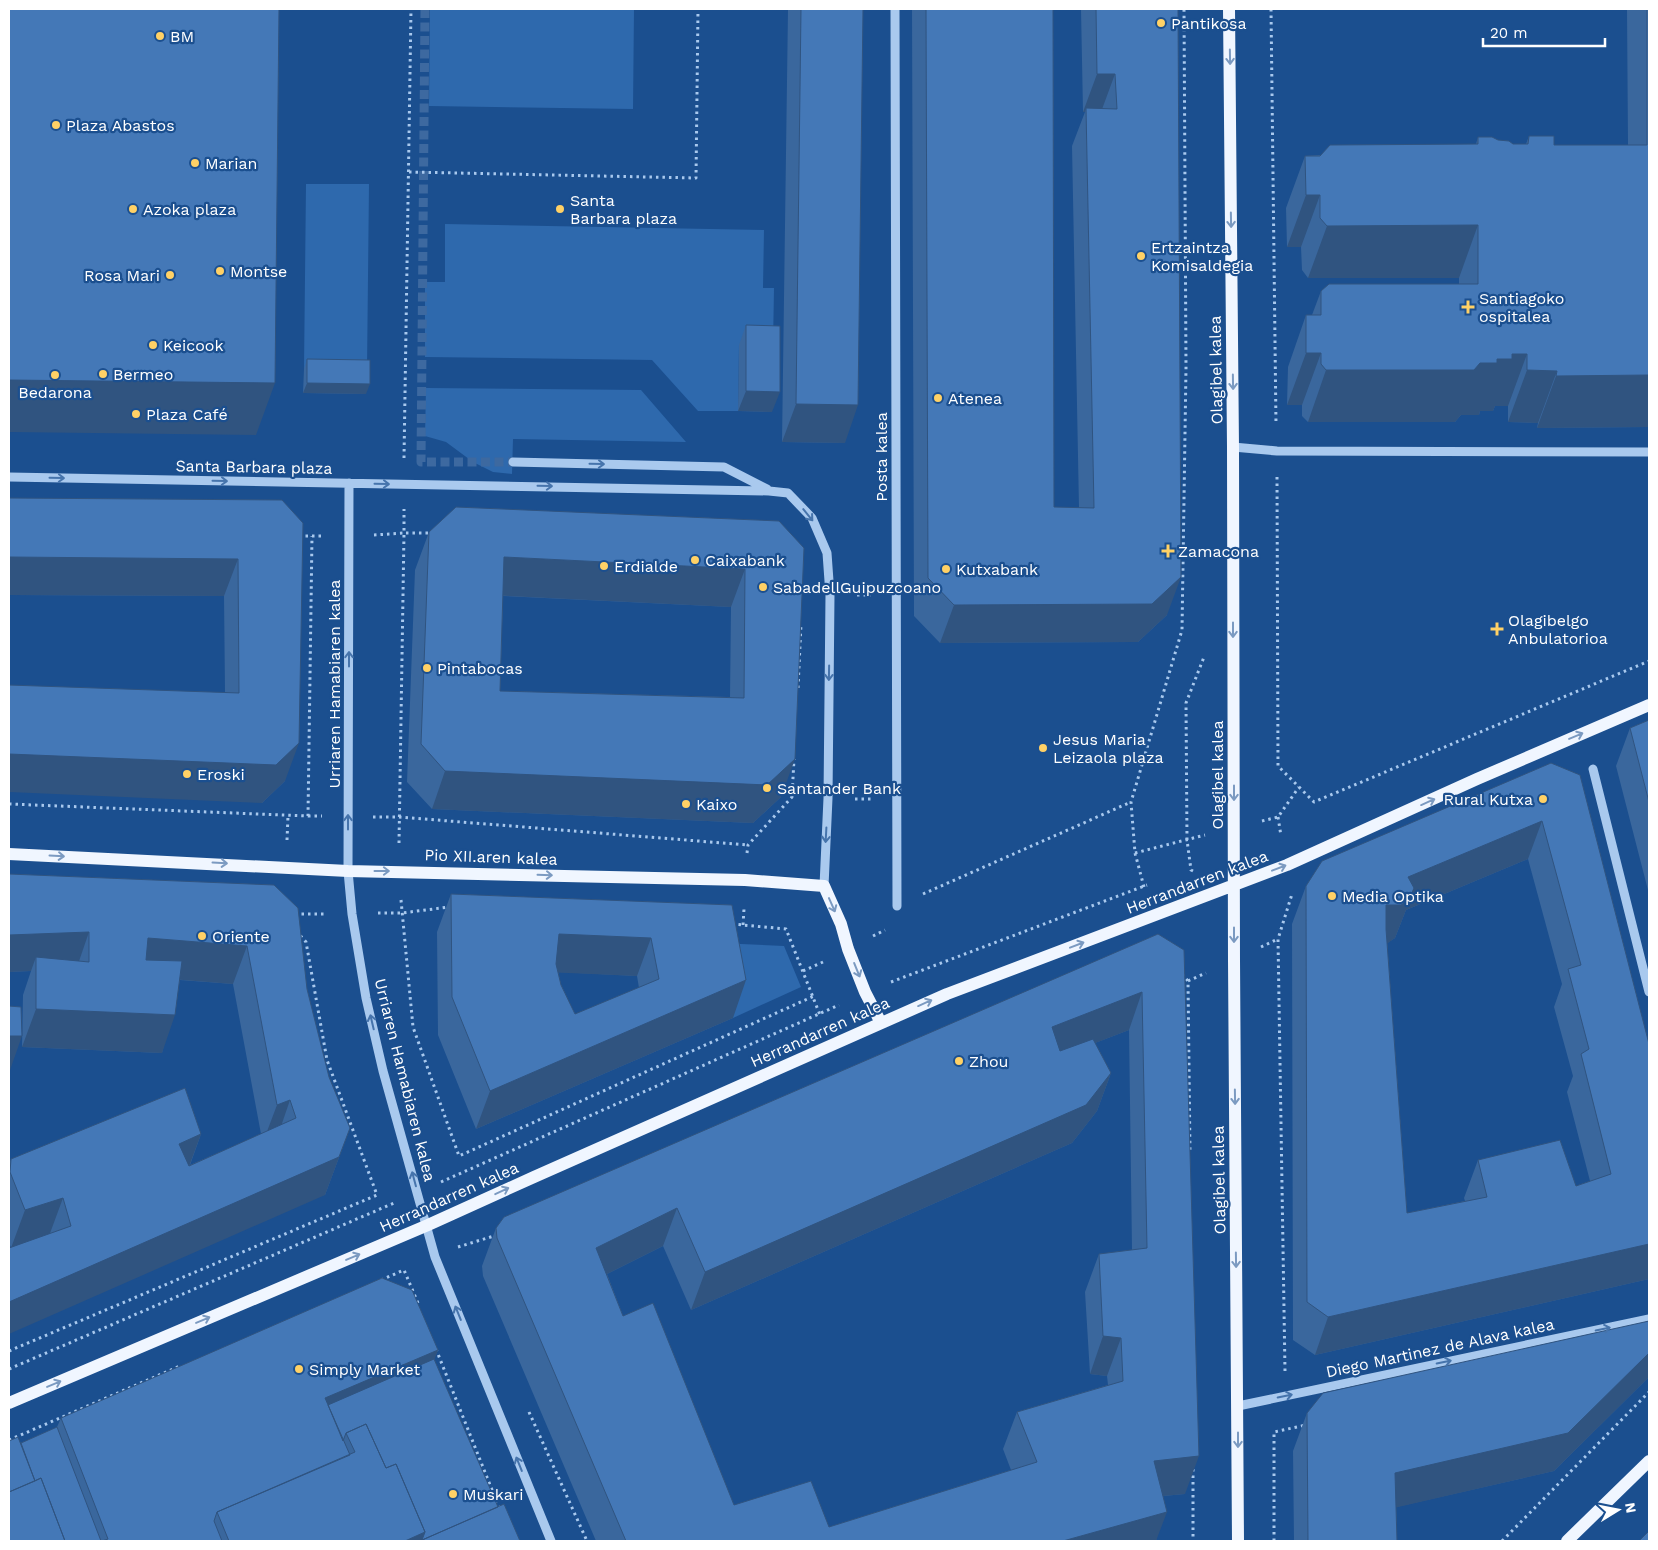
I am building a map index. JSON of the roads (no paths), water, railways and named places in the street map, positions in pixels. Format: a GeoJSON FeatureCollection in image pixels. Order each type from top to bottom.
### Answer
{"type":"FeatureCollection","features":[{"type":"Feature","properties":{"kind":"main road","name":"Olagibel kalea"},"geometry":{"type":"LineString","coordinates":[[1229,9],[1238,1541]]}},
{"type":"Feature","properties":{"kind":"main road","name":"Herrandarren kalea"},"geometry":{"type":"LineString","coordinates":[[9,1403],[428,1225],[947,994],[1287,865],[1477,779],[1649,705]]}},
{"type":"Feature","properties":{"kind":"main road","name":"Pio XII.aren kalea"},"geometry":{"type":"LineString","coordinates":[[9,854],[286,866],[348,871],[746,880],[824,886]]}},
{"type":"Feature","properties":{"kind":"main road"},"geometry":{"type":"LineString","coordinates":[[824,886],[841,924],[848,949],[865,992],[881,1023]]}},
{"type":"Feature","properties":{"kind":"main road"},"geometry":{"type":"LineString","coordinates":[[1567,1541],[1649,1461]]}},
{"type":"Feature","properties":{"kind":"street","name":"Posta kalea"},"geometry":{"type":"LineString","coordinates":[[895,9],[897,906]]}},
{"type":"Feature","properties":{"kind":"street"},"geometry":{"type":"LineString","coordinates":[[1233,447],[1277,451],[1649,452]]}},
{"type":"Feature","properties":{"kind":"street"},"geometry":{"type":"LineString","coordinates":[[513,462],[724,466],[770,491],[788,492],[812,518],[827,553],[830,595],[828,798],[824,886]]}},
{"type":"Feature","properties":{"kind":"street","name":"Santa Barbara plaza"},"geometry":{"type":"LineString","coordinates":[[9,477],[770,491]]}},
{"type":"Feature","properties":{"kind":"street","name":"Urriaren Hamabiaren kalea"},"geometry":{"type":"LineString","coordinates":[[349,483],[348,871],[352,914],[366,998],[383,1071],[428,1225],[435,1257],[550,1541]]}},
{"type":"Feature","properties":{"kind":"street"},"geometry":{"type":"LineString","coordinates":[[1593,769],[1649,992]]}},
{"type":"Feature","properties":{"kind":"street","name":"Diego Martinez de Alava kalea"},"geometry":{"type":"LineString","coordinates":[[1238,1406],[1649,1319]]}},
{"type":"Feature","properties":{"kind":"tunnel"},"geometry":{"type":"LineString","coordinates":[[425,9],[421,462],[513,462]]}},
{"type":"Feature","properties":{"kind":"place","name":"Pantikosa"},"geometry":{"type":"Point","coordinates":[1161,23]}},
{"type":"Feature","properties":{"kind":"place","name":"BM"},"geometry":{"type":"Point","coordinates":[160,36]}},
{"type":"Feature","properties":{"kind":"place","name":"Plaza Abastos"},"geometry":{"type":"Point","coordinates":[56,125]}},
{"type":"Feature","properties":{"kind":"place","name":"Marian"},"geometry":{"type":"Point","coordinates":[195,163]}},
{"type":"Feature","properties":{"kind":"place","name":"Azoka plaza"},"geometry":{"type":"Point","coordinates":[133,209]}},
{"type":"Feature","properties":{"kind":"place","name":"Santa Barbara plaza"},"geometry":{"type":"Point","coordinates":[560,209]}},
{"type":"Feature","properties":{"kind":"place","name":"Ertzaintza Komisaldegia"},"geometry":{"type":"Point","coordinates":[1141,256]}},
{"type":"Feature","properties":{"kind":"place","name":"Montse"},"geometry":{"type":"Point","coordinates":[220,271]}},
{"type":"Feature","properties":{"kind":"place","name":"Rosa Mari"},"geometry":{"type":"Point","coordinates":[170,275]}},
{"type":"Feature","properties":{"kind":"place","name":"Santiagoko ospitalea"},"geometry":{"type":"Point","coordinates":[1468,307]}},
{"type":"Feature","properties":{"kind":"place","name":"Keicook"},"geometry":{"type":"Point","coordinates":[153,345]}},
{"type":"Feature","properties":{"kind":"place","name":"Bermeo"},"geometry":{"type":"Point","coordinates":[103,374]}},
{"type":"Feature","properties":{"kind":"place","name":"Bedarona"},"geometry":{"type":"Point","coordinates":[55,375]}},
{"type":"Feature","properties":{"kind":"place","name":"Atenea"},"geometry":{"type":"Point","coordinates":[938,398]}},
{"type":"Feature","properties":{"kind":"place","name":"Plaza Café"},"geometry":{"type":"Point","coordinates":[136,414]}},
{"type":"Feature","properties":{"kind":"place","name":"Zamacona"},"geometry":{"type":"Point","coordinates":[1168,551]}},
{"type":"Feature","properties":{"kind":"place","name":"Caixabank"},"geometry":{"type":"Point","coordinates":[695,560]}},
{"type":"Feature","properties":{"kind":"place","name":"Erdialde"},"geometry":{"type":"Point","coordinates":[604,566]}},
{"type":"Feature","properties":{"kind":"place","name":"Kutxabank"},"geometry":{"type":"Point","coordinates":[946,569]}},
{"type":"Feature","properties":{"kind":"place","name":"SabadellGuipuzcoano"},"geometry":{"type":"Point","coordinates":[763,587]}},
{"type":"Feature","properties":{"kind":"place","name":"Olagibelgo Anbulatorioa"},"geometry":{"type":"Point","coordinates":[1497,629]}},
{"type":"Feature","properties":{"kind":"place","name":"Pintabocas"},"geometry":{"type":"Point","coordinates":[427,668]}},
{"type":"Feature","properties":{"kind":"place","name":"Jesus Maria Leizaola plaza"},"geometry":{"type":"Point","coordinates":[1043,748]}},
{"type":"Feature","properties":{"kind":"place","name":"Eroski"},"geometry":{"type":"Point","coordinates":[187,774]}},
{"type":"Feature","properties":{"kind":"place","name":"Santander Bank"},"geometry":{"type":"Point","coordinates":[767,788]}},
{"type":"Feature","properties":{"kind":"place","name":"Rural Kutxa"},"geometry":{"type":"Point","coordinates":[1543,799]}},
{"type":"Feature","properties":{"kind":"place","name":"Kaixo"},"geometry":{"type":"Point","coordinates":[686,804]}},
{"type":"Feature","properties":{"kind":"place","name":"Media Optika"},"geometry":{"type":"Point","coordinates":[1332,896]}},
{"type":"Feature","properties":{"kind":"place","name":"Oriente"},"geometry":{"type":"Point","coordinates":[202,936]}},
{"type":"Feature","properties":{"kind":"place","name":"Zhou"},"geometry":{"type":"Point","coordinates":[959,1061]}},
{"type":"Feature","properties":{"kind":"place","name":"Simply Market"},"geometry":{"type":"Point","coordinates":[299,1369]}},
{"type":"Feature","properties":{"kind":"place","name":"Muskari"},"geometry":{"type":"Point","coordinates":[453,1494]}}]}
